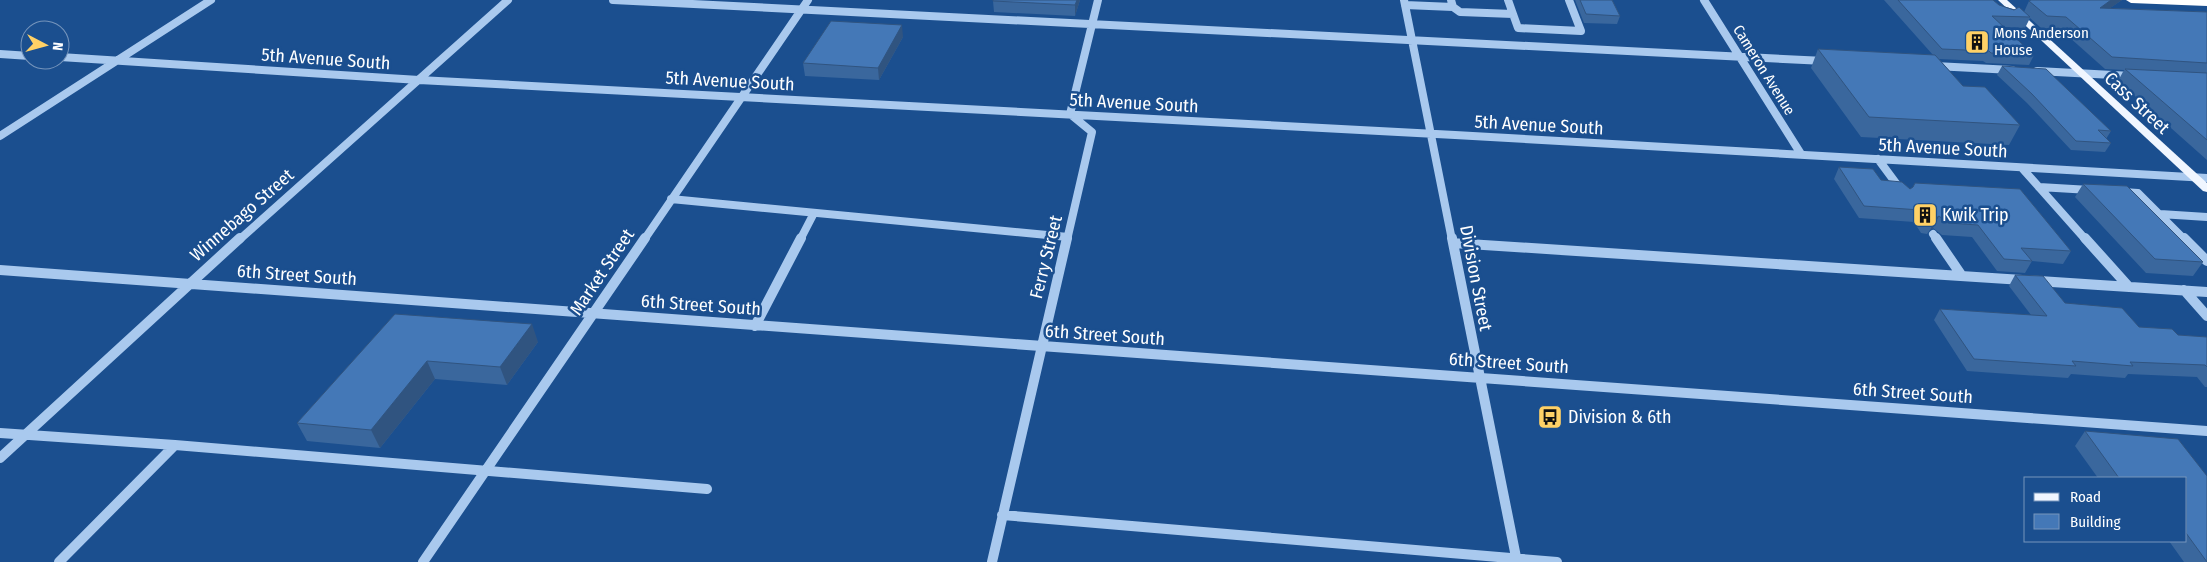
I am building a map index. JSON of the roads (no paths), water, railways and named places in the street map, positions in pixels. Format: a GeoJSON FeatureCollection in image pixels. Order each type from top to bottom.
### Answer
{"type":"FeatureCollection","features":[{"type":"Feature","properties":{"kind":"highway"},"geometry":{"type":"LineString","coordinates":[[2131,0],[2207,3]]}},
{"type":"Feature","properties":{"kind":"main road","name":"Cass Street"},"geometry":{"type":"LineString","coordinates":[[2002,0],[2207,189]]}},
{"type":"Feature","properties":{"kind":"street"},"geometry":{"type":"LineString","coordinates":[[0,136],[211,0]]}},
{"type":"Feature","properties":{"kind":"street","name":"Winnebago Street"},"geometry":{"type":"LineString","coordinates":[[0,458],[190,283],[508,0]]}},
{"type":"Feature","properties":{"kind":"street"},"geometry":{"type":"LineString","coordinates":[[613,0],[1830,61]]}},
{"type":"Feature","properties":{"kind":"street","name":"Market Street"},"geometry":{"type":"LineString","coordinates":[[422,562],[808,0]]}},
{"type":"Feature","properties":{"kind":"street"},"geometry":{"type":"LineString","coordinates":[[1070,114],[1098,0]]}},
{"type":"Feature","properties":{"kind":"street"},"geometry":{"type":"LineString","coordinates":[[1508,0],[1518,28],[1581,31],[1569,0]]}},
{"type":"Feature","properties":{"kind":"street","name":"Cameron Avenue"},"geometry":{"type":"LineString","coordinates":[[1704,0],[1801,154]]}},
{"type":"Feature","properties":{"kind":"street"},"geometry":{"type":"LineString","coordinates":[[2202,0],[2207,3]]}},
{"type":"Feature","properties":{"kind":"street"},"geometry":{"type":"LineString","coordinates":[[1405,2],[1452,4],[1460,12],[1513,14]]}},
{"type":"Feature","properties":{"kind":"street","name":"Division Street"},"geometry":{"type":"LineString","coordinates":[[1405,2],[1517,561]]}},
{"type":"Feature","properties":{"kind":"street"},"geometry":{"type":"LineString","coordinates":[[0,54],[20,55]]}},
{"type":"Feature","properties":{"kind":"street","name":"5th Avenue South"},"geometry":{"type":"LineString","coordinates":[[70,59],[419,80],[1801,154],[2207,178]]}},
{"type":"Feature","properties":{"kind":"street"},"geometry":{"type":"LineString","coordinates":[[1927,66],[2138,76]]}},
{"type":"Feature","properties":{"kind":"street","name":"Ferry Street"},"geometry":{"type":"LineString","coordinates":[[992,562],[1092,132],[1070,114]]}},
{"type":"Feature","properties":{"kind":"street"},"geometry":{"type":"LineString","coordinates":[[1878,159],[1904,195]]}},
{"type":"Feature","properties":{"kind":"street"},"geometry":{"type":"LineString","coordinates":[[2022,168],[2129,287]]}},
{"type":"Feature","properties":{"kind":"street"},"geometry":{"type":"LineString","coordinates":[[2040,187],[2099,190]]}},
{"type":"Feature","properties":{"kind":"street"},"geometry":{"type":"LineString","coordinates":[[2118,191],[2138,193],[2207,261]]}},
{"type":"Feature","properties":{"kind":"street"},"geometry":{"type":"LineString","coordinates":[[671,199],[1068,236]]}},
{"type":"Feature","properties":{"kind":"street"},"geometry":{"type":"LineString","coordinates":[[756,326],[814,213]]}},
{"type":"Feature","properties":{"kind":"street"},"geometry":{"type":"LineString","coordinates":[[2160,214],[2207,217]]}},
{"type":"Feature","properties":{"kind":"street"},"geometry":{"type":"LineString","coordinates":[[1932,234],[1962,276]]}},
{"type":"Feature","properties":{"kind":"street"},"geometry":{"type":"LineString","coordinates":[[1453,244],[2207,292]]}},
{"type":"Feature","properties":{"kind":"street","name":"6th Street South"},"geometry":{"type":"LineString","coordinates":[[0,270],[2207,431]]}},
{"type":"Feature","properties":{"kind":"street"},"geometry":{"type":"LineString","coordinates":[[2184,290],[2207,316]]}},
{"type":"Feature","properties":{"kind":"street"},"geometry":{"type":"LineString","coordinates":[[0,433],[175,445],[708,489]]}},
{"type":"Feature","properties":{"kind":"street"},"geometry":{"type":"LineString","coordinates":[[59,562],[175,445]]}},
{"type":"Feature","properties":{"kind":"street"},"geometry":{"type":"LineString","coordinates":[[1002,515],[1517,561],[1557,562]]}},
{"type":"Feature","properties":{"kind":"place","name":"Mons Anderson House"},"geometry":{"type":"Point","coordinates":[1977,42]}},
{"type":"Feature","properties":{"kind":"place","name":"Kwik Trip"},"geometry":{"type":"Point","coordinates":[1925,215]}},
{"type":"Feature","properties":{"kind":"place","name":"Division & 6th"},"geometry":{"type":"Point","coordinates":[1550,417]}}]}
